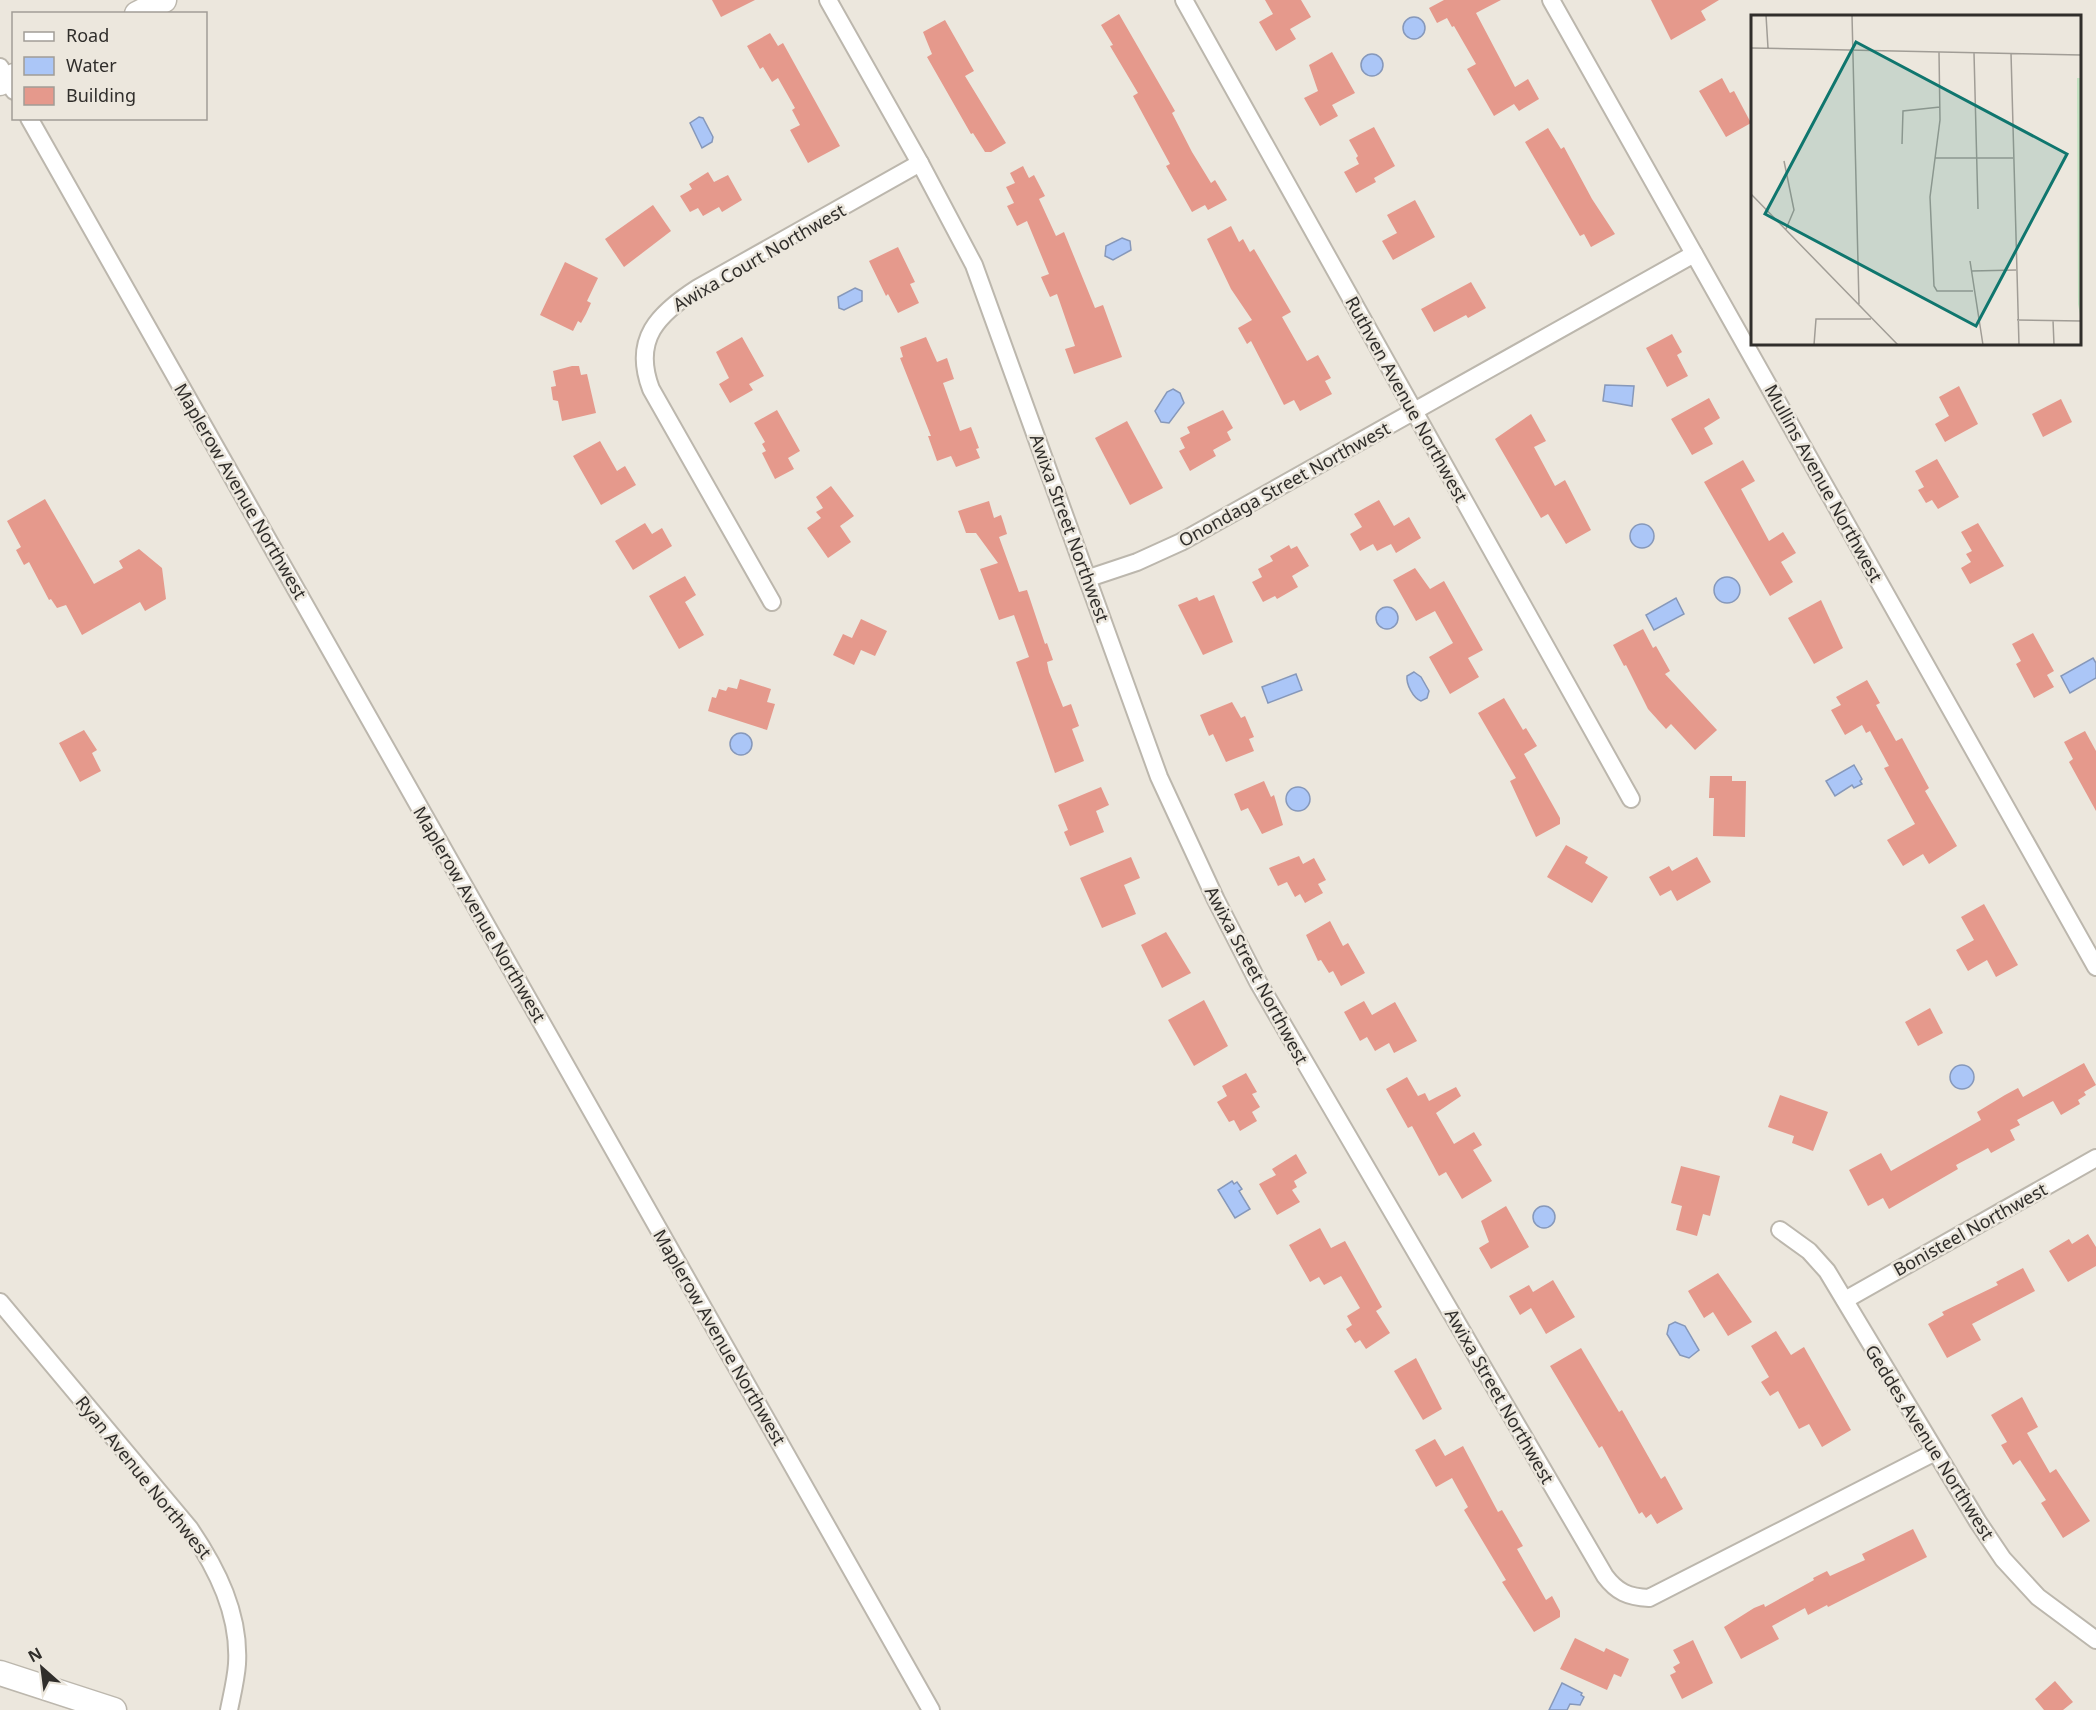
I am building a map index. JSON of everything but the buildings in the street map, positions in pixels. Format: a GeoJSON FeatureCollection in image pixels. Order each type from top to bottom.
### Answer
{"type":"FeatureCollection","features":[{"type":"Feature","properties":{"kind":"main road"},"geometry":{"type":"LineString","coordinates":[[141,12],[164,0]]}},
{"type":"Feature","properties":{"kind":"main road"},"geometry":{"type":"LineString","coordinates":[[0,1673],[114,1710]]}},
{"type":"Feature","properties":{"kind":"street","name":"Awixa Street Northwest"},"geometry":{"type":"LineString","coordinates":[[828,0],[962,240],[987,296],[1159,777],[1235,939],[1304,1062],[1615,1590],[1631,1597],[1648,1598],[1935,1452]]}},
{"type":"Feature","properties":{"kind":"street","name":"Ruthven Avenue Northwest"},"geometry":{"type":"LineString","coordinates":[[1184,0],[1631,799]]}},
{"type":"Feature","properties":{"kind":"street","name":"Mullins Avenue Northwest"},"geometry":{"type":"LineString","coordinates":[[1551,0],[2096,967]]}},
{"type":"Feature","properties":{"kind":"street","name":"Maplerow Avenue Northwest"},"geometry":{"type":"LineString","coordinates":[[30,120],[931,1710]]}},
{"type":"Feature","properties":{"kind":"street","name":"Awixa Court Northwest"},"geometry":{"type":"LineString","coordinates":[[772,602],[651,389],[645,372],[644,357],[647,341],[665,311],[698,288],[920,163]]}},
{"type":"Feature","properties":{"kind":"street","name":"Onondaga Street Northwest"},"geometry":{"type":"LineString","coordinates":[[1089,578],[1166,550],[1694,254]]}},
{"type":"Feature","properties":{"kind":"street","name":"Bonisteel Northwest"},"geometry":{"type":"LineString","coordinates":[[1845,1300],[2096,1158]]}},
{"type":"Feature","properties":{"kind":"street","name":"Geddes Avenue Northwest"},"geometry":{"type":"LineString","coordinates":[[1780,1230],[1809,1251],[1827,1271],[1935,1452],[2003,1559],[2038,1597],[2096,1640]]}},
{"type":"Feature","properties":{"kind":"street","name":"Ryan Avenue Northwest"},"geometry":{"type":"LineString","coordinates":[[0,1302],[190,1529],[213,1563],[228,1598],[234,1629],[237,1663],[230,1710]]}},
{"type":"Feature","properties":{"kind":"water"},"geometry":{"type":"Polygon","coordinates":[[[1414,17],[1424,24],[1425,28],[1418,38],[1414,39],[1404,32],[1403,28],[1410,18],[1414,17]]]}},
{"type":"Feature","properties":{"kind":"water"},"geometry":{"type":"Polygon","coordinates":[[[1372,54],[1380,57],[1383,65],[1380,73],[1372,76],[1364,73],[1361,65],[1364,57],[1372,54]]]}},
{"type":"Feature","properties":{"kind":"water"},"geometry":{"type":"Polygon","coordinates":[[[699,117],[703,118],[713,137],[712,142],[702,148],[690,123],[699,117]]]}},
{"type":"Feature","properties":{"kind":"water"},"geometry":{"type":"Polygon","coordinates":[[[1122,238],[1130,241],[1131,250],[1113,260],[1105,256],[1106,246],[1122,238]]]}},
{"type":"Feature","properties":{"kind":"water"},"geometry":{"type":"Polygon","coordinates":[[[855,288],[862,291],[862,301],[844,310],[839,308],[838,297],[855,288]]]}},
{"type":"Feature","properties":{"kind":"water"},"geometry":{"type":"Polygon","coordinates":[[[1605,385],[1634,386],[1632,406],[1603,401],[1605,385]]]}},
{"type":"Feature","properties":{"kind":"water"},"geometry":{"type":"Polygon","coordinates":[[[1173,389],[1180,393],[1184,403],[1169,423],[1161,422],[1155,411],[1167,392],[1173,389]]]}},
{"type":"Feature","properties":{"kind":"water"},"geometry":{"type":"Polygon","coordinates":[[[1637,524],[1647,524],[1654,531],[1654,541],[1647,548],[1637,548],[1630,541],[1630,531],[1637,524]]]}},
{"type":"Feature","properties":{"kind":"water"},"geometry":{"type":"Polygon","coordinates":[[[1727,577],[1736,581],[1740,590],[1736,599],[1727,603],[1718,599],[1714,590],[1718,581],[1727,577]]]}},
{"type":"Feature","properties":{"kind":"water"},"geometry":{"type":"Polygon","coordinates":[[[1676,598],[1684,614],[1654,630],[1646,615],[1676,598]]]}},
{"type":"Feature","properties":{"kind":"water"},"geometry":{"type":"Polygon","coordinates":[[[1387,607],[1395,610],[1398,618],[1395,626],[1387,629],[1379,626],[1376,618],[1379,610],[1387,607]]]}},
{"type":"Feature","properties":{"kind":"water"},"geometry":{"type":"Polygon","coordinates":[[[2093,658],[2096,663],[2096,678],[2070,693],[2061,676],[2093,658]]]}},
{"type":"Feature","properties":{"kind":"water"},"geometry":{"type":"Polygon","coordinates":[[[1414,672],[1421,677],[1429,691],[1427,698],[1421,701],[1413,694],[1408,683],[1407,676],[1414,672]]]}},
{"type":"Feature","properties":{"kind":"water"},"geometry":{"type":"Polygon","coordinates":[[[1296,674],[1302,690],[1268,703],[1262,687],[1296,674]]]}},
{"type":"Feature","properties":{"kind":"water"},"geometry":{"type":"Polygon","coordinates":[[[741,733],[749,736],[752,744],[749,752],[741,755],[733,752],[730,744],[733,736],[741,733]]]}},
{"type":"Feature","properties":{"kind":"water"},"geometry":{"type":"Polygon","coordinates":[[[1854,765],[1862,779],[1860,781],[1862,784],[1854,788],[1852,785],[1835,796],[1826,781],[1854,765]]]}},
{"type":"Feature","properties":{"kind":"water"},"geometry":{"type":"Polygon","coordinates":[[[1298,787],[1307,790],[1310,799],[1307,808],[1298,811],[1289,808],[1286,799],[1289,790],[1298,787]]]}},
{"type":"Feature","properties":{"kind":"water"},"geometry":{"type":"Polygon","coordinates":[[[1962,1065],[1967,1066],[1973,1072],[1973,1082],[1967,1088],[1962,1089],[1957,1088],[1951,1082],[1950,1077],[1951,1072],[1957,1066],[1962,1065]]]}},
{"type":"Feature","properties":{"kind":"water"},"geometry":{"type":"Polygon","coordinates":[[[1232,1181],[1234,1184],[1237,1182],[1242,1189],[1239,1191],[1250,1209],[1235,1218],[1218,1190],[1232,1181]]]}},
{"type":"Feature","properties":{"kind":"water"},"geometry":{"type":"Polygon","coordinates":[[[1544,1206],[1552,1209],[1555,1217],[1552,1225],[1544,1228],[1536,1225],[1533,1217],[1536,1209],[1544,1206]]]}},
{"type":"Feature","properties":{"kind":"water"},"geometry":{"type":"Polygon","coordinates":[[[1675,1322],[1685,1326],[1699,1350],[1689,1358],[1680,1355],[1667,1334],[1669,1325],[1675,1322]]]}},
{"type":"Feature","properties":{"kind":"water"},"geometry":{"type":"Polygon","coordinates":[[[1562,1683],[1582,1693],[1584,1697],[1580,1705],[1570,1704],[1567,1710],[1549,1710],[1562,1683]]]}}]}
